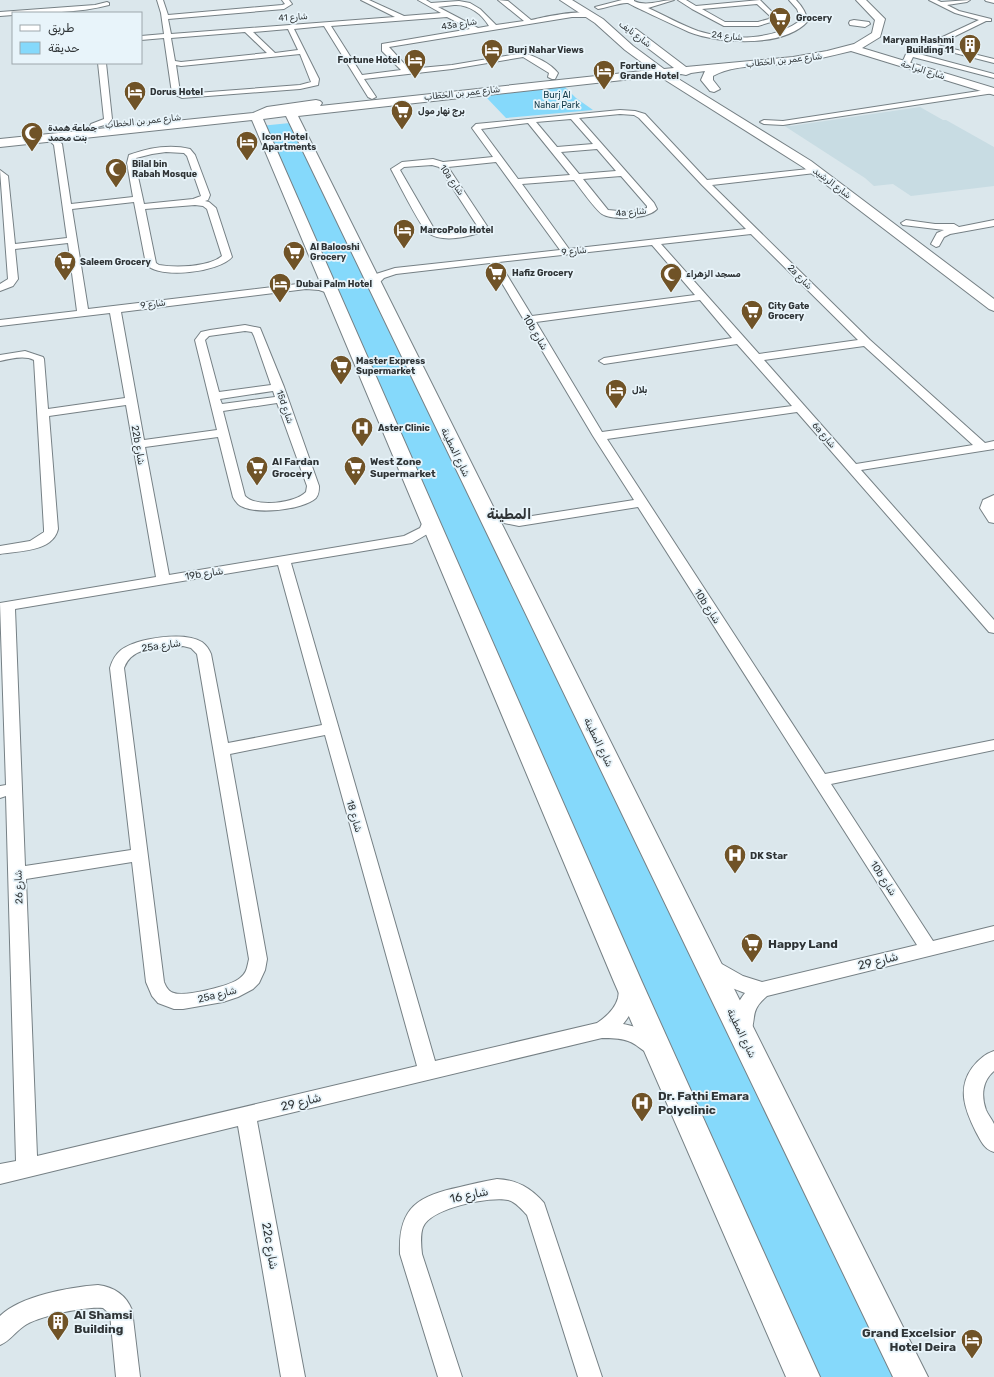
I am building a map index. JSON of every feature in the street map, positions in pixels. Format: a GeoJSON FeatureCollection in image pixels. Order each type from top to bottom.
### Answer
{"type":"FeatureCollection","features":[{"type":"Feature","properties":{"kind":"main road","name":"شارع نايف"},"geometry":{"type":"LineString","coordinates":[[566,0],[611,16]]}},
{"type":"Feature","properties":{"kind":"main road"},"geometry":{"type":"LineString","coordinates":[[570,0],[591,10],[669,67],[735,110],[764,122]]}},
{"type":"Feature","properties":{"kind":"main road"},"geometry":{"type":"LineString","coordinates":[[854,23],[865,24],[864,18],[856,4]]}},
{"type":"Feature","properties":{"kind":"main road"},"geometry":{"type":"LineString","coordinates":[[856,4],[868,16],[871,24],[868,32],[864,36],[849,45],[849,47],[857,46]]}},
{"type":"Feature","properties":{"kind":"main road","name":"شارع نايف"},"geometry":{"type":"LineString","coordinates":[[591,10],[627,50],[669,67]]}},
{"type":"Feature","properties":{"kind":"main road","name":"شارع عمر بن الخطاب"},"geometry":{"type":"LineString","coordinates":[[669,67],[711,59],[751,57],[768,54],[785,55],[819,50],[846,42],[861,32],[865,24]]}},
{"type":"Feature","properties":{"kind":"main road","name":"شارع نايف"},"geometry":{"type":"LineString","coordinates":[[623,25],[650,46],[669,67]]}},
{"type":"Feature","properties":{"kind":"main road"},"geometry":{"type":"LineString","coordinates":[[610,42],[627,50]]}},
{"type":"Feature","properties":{"kind":"main road","name":"شارع عمر بن الخطاب"},"geometry":{"type":"LineString","coordinates":[[0,136],[531,86],[578,78],[730,60],[823,56],[857,46]]}},
{"type":"Feature","properties":{"kind":"main road","name":"شارع البراحة"},"geometry":{"type":"LineString","coordinates":[[857,46],[909,60],[993,90]]}},
{"type":"Feature","properties":{"kind":"main road"},"geometry":{"type":"LineString","coordinates":[[531,86],[559,81],[768,54]]}},
{"type":"Feature","properties":{"kind":"main road"},"geometry":{"type":"LineString","coordinates":[[823,56],[857,55],[909,60]]}},
{"type":"Feature","properties":{"kind":"main road"},"geometry":{"type":"LineString","coordinates":[[714,89],[707,80],[708,74],[730,60],[751,57]]}},
{"type":"Feature","properties":{"kind":"main road"},"geometry":{"type":"LineString","coordinates":[[669,67],[726,96]]}},
{"type":"Feature","properties":{"kind":"main road","name":"شارع الرشيد"},"geometry":{"type":"LineString","coordinates":[[669,67],[693,93],[725,116],[819,165]]}},
{"type":"Feature","properties":{"kind":"main road"},"geometry":{"type":"LineString","coordinates":[[578,78],[605,68]]}},
{"type":"Feature","properties":{"kind":"main road","name":"شارع عمر بن الخطاب"},"geometry":{"type":"LineString","coordinates":[[0,143],[222,120],[263,131],[308,107],[372,97],[552,77],[578,78]]}},
{"type":"Feature","properties":{"kind":"main road"},"geometry":{"type":"LineString","coordinates":[[578,78],[648,81],[672,86],[693,93]]}},
{"type":"Feature","properties":{"kind":"main road"},"geometry":{"type":"LineString","coordinates":[[308,107],[306,106],[263,112],[263,131],[321,284],[430,520],[628,982],[803,1377]]}},
{"type":"Feature","properties":{"kind":"main road","name":"شارع المطينة"},"geometry":{"type":"LineString","coordinates":[[308,107],[291,116],[309,154],[911,1377]]}},
{"type":"Feature","properties":{"kind":"main road","name":"شارع الرشيد"},"geometry":{"type":"LineString","coordinates":[[752,114],[764,122],[780,126],[819,165],[828,180],[940,262],[994,306]]}},
{"type":"Feature","properties":{"kind":"main road"},"geometry":{"type":"LineString","coordinates":[[222,120],[250,124],[263,131]]}},
{"type":"Feature","properties":{"kind":"main road"},"geometry":{"type":"LineString","coordinates":[[263,131],[266,127],[272,124],[284,123],[291,126],[302,148],[309,154]]}},
{"type":"Feature","properties":{"kind":"main road"},"geometry":{"type":"LineString","coordinates":[[819,165],[871,197]]}},
{"type":"Feature","properties":{"kind":"main road","name":"شارع الرشيد"},"geometry":{"type":"LineString","coordinates":[[894,213],[936,244],[940,262]]}},
{"type":"Feature","properties":{"kind":"street"},"geometry":{"type":"LineString","coordinates":[[160,0],[165,17],[176,93],[178,96],[300,87],[315,83],[315,79],[303,52],[290,27]]}},
{"type":"Feature","properties":{"kind":"street"},"geometry":{"type":"LineString","coordinates":[[364,0],[392,16]]}},
{"type":"Feature","properties":{"kind":"street"},"geometry":{"type":"LineString","coordinates":[[501,0],[510,5],[525,19],[531,22]]}},
{"type":"Feature","properties":{"kind":"street","name":"43a شارع"},"geometry":{"type":"LineString","coordinates":[[407,72],[385,49],[385,46],[572,15],[628,0]]}},
{"type":"Feature","properties":{"kind":"street","name":"شارع 24"},"geometry":{"type":"LineString","coordinates":[[628,0],[638,6],[697,32],[713,36],[750,38],[782,34],[799,27],[805,21],[804,17],[800,7],[792,0]]}},
{"type":"Feature","properties":{"kind":"street"},"geometry":{"type":"LineString","coordinates":[[638,6],[671,0]]}},
{"type":"Feature","properties":{"kind":"street"},"geometry":{"type":"LineString","coordinates":[[681,0],[724,24],[742,25],[764,23],[764,9]]}},
{"type":"Feature","properties":{"kind":"street"},"geometry":{"type":"LineString","coordinates":[[932,0],[957,12],[994,21]]}},
{"type":"Feature","properties":{"kind":"street"},"geometry":{"type":"LineString","coordinates":[[940,4],[967,0]]}},
{"type":"Feature","properties":{"kind":"street"},"geometry":{"type":"LineString","coordinates":[[988,0],[994,1]]}},
{"type":"Feature","properties":{"kind":"street"},"geometry":{"type":"LineString","coordinates":[[165,17],[286,3]]}},
{"type":"Feature","properties":{"kind":"street"},"geometry":{"type":"LineString","coordinates":[[430,4],[447,15],[476,30]]}},
{"type":"Feature","properties":{"kind":"street"},"geometry":{"type":"LineString","coordinates":[[430,4],[468,4],[492,24],[493,28]]}},
{"type":"Feature","properties":{"kind":"street"},"geometry":{"type":"LineString","coordinates":[[694,8],[724,5],[764,9],[779,13]]}},
{"type":"Feature","properties":{"kind":"street"},"geometry":{"type":"LineString","coordinates":[[724,5],[730,10]]}},
{"type":"Feature","properties":{"kind":"street"},"geometry":{"type":"LineString","coordinates":[[27,12],[106,6]]}},
{"type":"Feature","properties":{"kind":"street"},"geometry":{"type":"LineString","coordinates":[[756,11],[774,6]]}},
{"type":"Feature","properties":{"kind":"street"},"geometry":{"type":"LineString","coordinates":[[0,14],[12,13]]}},
{"type":"Feature","properties":{"kind":"street","name":"شارع 41"},"geometry":{"type":"LineString","coordinates":[[142,38],[290,27],[330,26],[392,16],[402,18],[447,15]]}},
{"type":"Feature","properties":{"kind":"street"},"geometry":{"type":"LineString","coordinates":[[735,16],[741,21],[742,25]]}},
{"type":"Feature","properties":{"kind":"street"},"geometry":{"type":"LineString","coordinates":[[909,60],[927,48],[940,45],[986,19]]}},
{"type":"Feature","properties":{"kind":"street"},"geometry":{"type":"LineString","coordinates":[[330,26],[372,97]]}},
{"type":"Feature","properties":{"kind":"street"},"geometry":{"type":"LineString","coordinates":[[247,30],[273,55]]}},
{"type":"Feature","properties":{"kind":"street"},"geometry":{"type":"LineString","coordinates":[[940,45],[992,60]]}},
{"type":"Feature","properties":{"kind":"street"},"geometry":{"type":"LineString","coordinates":[[171,62],[181,64],[303,52]]}},
{"type":"Feature","properties":{"kind":"street"},"geometry":{"type":"LineString","coordinates":[[360,76],[452,67],[518,55],[530,57],[552,71],[554,74],[552,77]]}},
{"type":"Feature","properties":{"kind":"street"},"geometry":{"type":"LineString","coordinates":[[909,60],[916,56],[994,76]]}},
{"type":"Feature","properties":{"kind":"street"},"geometry":{"type":"LineString","coordinates":[[94,126],[105,122],[108,119],[102,64]]}},
{"type":"Feature","properties":{"kind":"street"},"geometry":{"type":"LineString","coordinates":[[780,126],[993,90]]}},
{"type":"Feature","properties":{"kind":"street","name":"2a شارع"},"geometry":{"type":"LineString","coordinates":[[498,159],[477,130],[479,126],[620,112],[630,112],[642,116],[705,183],[866,342],[988,446]]}},
{"type":"Feature","properties":{"kind":"street","name":"4a شارع"},"geometry":{"type":"LineString","coordinates":[[530,120],[604,210],[609,213],[622,215],[650,211],[653,208],[651,205],[573,116]]}},
{"type":"Feature","properties":{"kind":"street"},"geometry":{"type":"LineString","coordinates":[[58,144],[62,140],[71,136]]}},
{"type":"Feature","properties":{"kind":"street"},"geometry":{"type":"LineString","coordinates":[[42,139],[53,140],[58,144],[83,313]]}},
{"type":"Feature","properties":{"kind":"street"},"geometry":{"type":"LineString","coordinates":[[554,150],[600,146]]}},
{"type":"Feature","properties":{"kind":"street"},"geometry":{"type":"LineString","coordinates":[[67,207],[140,203],[195,202],[206,204],[211,208],[227,257],[222,262],[210,266],[171,270],[155,268],[151,264],[140,203],[131,163],[132,157],[147,152],[188,150],[206,195],[205,198],[195,202]]}},
{"type":"Feature","properties":{"kind":"street"},"geometry":{"type":"LineString","coordinates":[[442,165],[498,159],[567,252]]}},
{"type":"Feature","properties":{"kind":"street","name":"10a شارع"},"geometry":{"type":"LineString","coordinates":[[433,162],[442,165],[481,224],[482,226],[479,230],[444,235],[430,231],[395,171],[396,168],[406,164],[433,162]]}},
{"type":"Feature","properties":{"kind":"street"},"geometry":{"type":"LineString","coordinates":[[784,174],[819,165]]}},
{"type":"Feature","properties":{"kind":"street"},"geometry":{"type":"LineString","coordinates":[[0,173],[4,176],[4,224],[10,247],[12,279],[9,284],[0,288]]}},
{"type":"Feature","properties":{"kind":"street"},"geometry":{"type":"LineString","coordinates":[[516,182],[623,173]]}},
{"type":"Feature","properties":{"kind":"street"},"geometry":{"type":"LineString","coordinates":[[705,183],[784,174],[803,174],[828,180]]}},
{"type":"Feature","properties":{"kind":"street"},"geometry":{"type":"LineString","coordinates":[[906,223],[935,227],[967,227]]}},
{"type":"Feature","properties":{"kind":"street"},"geometry":{"type":"LineString","coordinates":[[936,244],[940,235],[943,233],[967,227],[994,223]]}},
{"type":"Feature","properties":{"kind":"street","name":"شارع 9"},"geometry":{"type":"LineString","coordinates":[[368,274],[380,276],[395,271],[753,231]]}},
{"type":"Feature","properties":{"kind":"street"},"geometry":{"type":"LineString","coordinates":[[10,247],[72,240]]}},
{"type":"Feature","properties":{"kind":"street","name":"6a شارع"},"geometry":{"type":"LineString","coordinates":[[654,242],[994,629]]}},
{"type":"Feature","properties":{"kind":"street","name":"10b شارع"},"geometry":{"type":"LineString","coordinates":[[493,260],[641,503],[930,949]]}},
{"type":"Feature","properties":{"kind":"street","name":"شارع 9"},"geometry":{"type":"LineString","coordinates":[[368,274],[378,269],[395,271]]}},
{"type":"Feature","properties":{"kind":"street","name":"شارع 9"},"geometry":{"type":"LineString","coordinates":[[0,323],[321,284]]}},
{"type":"Feature","properties":{"kind":"street"},"geometry":{"type":"LineString","coordinates":[[529,320],[702,297]]}},
{"type":"Feature","properties":{"kind":"street","name":"22b شارع"},"geometry":{"type":"LineString","coordinates":[[115,309],[162,580]]}},
{"type":"Feature","properties":{"kind":"street","name":"15d شارع"},"geometry":{"type":"LineString","coordinates":[[245,328],[256,330],[313,486],[314,490],[306,499],[262,507],[244,504],[239,497],[214,396],[200,340],[205,334],[216,331],[245,328]]}},
{"type":"Feature","properties":{"kind":"street"},"geometry":{"type":"LineString","coordinates":[[604,361],[740,340]]}},
{"type":"Feature","properties":{"kind":"street"},"geometry":{"type":"LineString","coordinates":[[756,358],[866,342]]}},
{"type":"Feature","properties":{"kind":"street"},"geometry":{"type":"LineString","coordinates":[[0,358],[26,354],[39,359],[44,413],[50,534],[40,542],[33,545],[0,550]]}},
{"type":"Feature","properties":{"kind":"street"},"geometry":{"type":"LineString","coordinates":[[214,396],[278,387]]}},
{"type":"Feature","properties":{"kind":"street"},"geometry":{"type":"LineString","coordinates":[[217,408],[282,399]]}},
{"type":"Feature","properties":{"kind":"street"},"geometry":{"type":"LineString","coordinates":[[44,413],[131,401]]}},
{"type":"Feature","properties":{"kind":"street"},"geometry":{"type":"LineString","coordinates":[[599,436],[800,408]]}},
{"type":"Feature","properties":{"kind":"street"},"geometry":{"type":"LineString","coordinates":[[139,444],[223,433]]}},
{"type":"Feature","properties":{"kind":"street"},"geometry":{"type":"LineString","coordinates":[[853,468],[988,446]]}},
{"type":"Feature","properties":{"kind":"street"},"geometry":{"type":"LineString","coordinates":[[994,499],[988,502],[986,510],[994,519]]}},
{"type":"Feature","properties":{"kind":"street"},"geometry":{"type":"LineString","coordinates":[[502,546],[501,539],[504,532],[510,526],[519,522],[641,503]]}},
{"type":"Feature","properties":{"kind":"street"},"geometry":{"type":"LineString","coordinates":[[484,510],[499,518],[519,522]]}},
{"type":"Feature","properties":{"kind":"street","name":"19b شارع"},"geometry":{"type":"LineString","coordinates":[[4,606],[407,540],[424,532],[429,526],[430,520]]}},
{"type":"Feature","properties":{"kind":"street","name":"19b شارع"},"geometry":{"type":"LineString","coordinates":[[407,540],[428,543],[444,552]]}},
{"type":"Feature","properties":{"kind":"street","name":"شارع 18"},"geometry":{"type":"LineString","coordinates":[[282,560],[428,1071]]}},
{"type":"Feature","properties":{"kind":"street","name":"شارع 26"},"geometry":{"type":"LineString","coordinates":[[4,606],[7,790],[17,874],[28,1168]]}},
{"type":"Feature","properties":{"kind":"street","name":"25a شارع"},"geometry":{"type":"LineString","coordinates":[[183,641],[198,645],[204,654],[258,959],[258,968],[254,977],[247,985],[237,991],[226,994],[182,1002],[172,1001],[163,997],[155,982],[139,855],[117,662],[128,652],[145,646],[183,641]]}},
{"type":"Feature","properties":{"kind":"street"},"geometry":{"type":"LineString","coordinates":[[221,750],[331,729]]}},
{"type":"Feature","properties":{"kind":"street"},"geometry":{"type":"LineString","coordinates":[[821,780],[994,745]]}},
{"type":"Feature","properties":{"kind":"street"},"geometry":{"type":"LineString","coordinates":[[17,874],[139,855]]}},
{"type":"Feature","properties":{"kind":"street","name":"شارع 29"},"geometry":{"type":"LineString","coordinates":[[742,1034],[745,1008],[751,998],[762,990],[994,932]]}},
{"type":"Feature","properties":{"kind":"street","name":"شارع 29"},"geometry":{"type":"LineString","coordinates":[[708,964],[733,982],[762,990]]}},
{"type":"Feature","properties":{"kind":"street","name":"شارع 29"},"geometry":{"type":"LineString","coordinates":[[602,1030],[613,1022],[624,1009],[628,993],[628,982]]}},
{"type":"Feature","properties":{"kind":"street","name":"شارع 29"},"geometry":{"type":"LineString","coordinates":[[0,1174],[602,1030],[622,1031],[640,1037],[659,1053]]}},
{"type":"Feature","properties":{"kind":"street"},"geometry":{"type":"LineString","coordinates":[[994,1059],[984,1066],[976,1076],[972,1088],[973,1102],[978,1117],[994,1144]]}},
{"type":"Feature","properties":{"kind":"street","name":"22c شارع"},"geometry":{"type":"LineString","coordinates":[[246,1115],[293,1377]]}},
{"type":"Feature","properties":{"kind":"street","name":"شارع 16"},"geometry":{"type":"LineString","coordinates":[[450,1377],[411,1254],[409,1240],[412,1226],[419,1214],[430,1206],[443,1200],[488,1190],[502,1189],[515,1192],[527,1200],[536,1210],[590,1377]]}},
{"type":"Feature","properties":{"kind":"street"},"geometry":{"type":"LineString","coordinates":[[0,1334],[7,1324],[19,1315],[33,1310],[95,1295],[106,1297],[115,1302],[121,1310],[128,1377]]}},
{"type":"Feature","properties":{"kind":"shaded area"},"geometry":{"type":"Polygon","coordinates":[[[920,107],[994,147],[994,186],[911,196],[893,184],[874,186],[865,178],[783,125],[788,124],[791,126],[920,107]]]}},
{"type":"Feature","properties":{"kind":"green space","name":"Burj Al Nahar Park"},"geometry":{"type":"Polygon","coordinates":[[[564,86],[576,98],[593,110],[506,118],[485,96],[564,86]]]}},
{"type":"Feature","properties":{"kind":"green space"},"geometry":{"type":"Polygon","coordinates":[[[290,123],[906,1377],[815,1377],[260,126],[290,123]]]}},
{"type":"Feature","properties":{"kind":"place","name":"Grocery"},"geometry":{"type":"Point","coordinates":[780,38]}},
{"type":"Feature","properties":{"kind":"place","name":"Maryam Hashmi Building 11"},"geometry":{"type":"Point","coordinates":[970,64]}},
{"type":"Feature","properties":{"kind":"place","name":"Burj Nahar Views"},"geometry":{"type":"Point","coordinates":[492,70]}},
{"type":"Feature","properties":{"kind":"place","name":"Fortune Hotel"},"geometry":{"type":"Point","coordinates":[415,80]}},
{"type":"Feature","properties":{"kind":"place","name":"Fortune Grande Hotel"},"geometry":{"type":"Point","coordinates":[604,90]}},
{"type":"Feature","properties":{"kind":"place","name":"Dorus Hotel"},"geometry":{"type":"Point","coordinates":[135,112]}},
{"type":"Feature","properties":{"kind":"place","name":"برج نهار مول"},"geometry":{"type":"Point","coordinates":[402,130]}},
{"type":"Feature","properties":{"kind":"place","name":"جماعة همدة بنت محمد"},"geometry":{"type":"Point","coordinates":[32,152]}},
{"type":"Feature","properties":{"kind":"place","name":"Icon Hotel Apartments"},"geometry":{"type":"Point","coordinates":[247,162]}},
{"type":"Feature","properties":{"kind":"place","name":"Bilal bin Rabah Mosque"},"geometry":{"type":"Point","coordinates":[116,188]}},
{"type":"Feature","properties":{"kind":"place","name":"MarcoPolo Hotel"},"geometry":{"type":"Point","coordinates":[404,250]}},
{"type":"Feature","properties":{"kind":"place","name":"Al Balooshi Grocery"},"geometry":{"type":"Point","coordinates":[294,272]}},
{"type":"Feature","properties":{"kind":"place","name":"Saleem Grocery"},"geometry":{"type":"Point","coordinates":[65,282]}},
{"type":"Feature","properties":{"kind":"place","name":"Hafiz Grocery"},"geometry":{"type":"Point","coordinates":[496,292]}},
{"type":"Feature","properties":{"kind":"place","name":"مسجد الزهراء"},"geometry":{"type":"Point","coordinates":[671,294]}},
{"type":"Feature","properties":{"kind":"place","name":"Dubai Palm Hotel"},"geometry":{"type":"Point","coordinates":[280,304]}},
{"type":"Feature","properties":{"kind":"place","name":"City Gate Grocery"},"geometry":{"type":"Point","coordinates":[752,330]}},
{"type":"Feature","properties":{"kind":"place","name":"Master Express Supermarket"},"geometry":{"type":"Point","coordinates":[341,386]}},
{"type":"Feature","properties":{"kind":"place","name":"بلال"},"geometry":{"type":"Point","coordinates":[616,410]}},
{"type":"Feature","properties":{"kind":"place","name":"Aster Clinic"},"geometry":{"type":"Point","coordinates":[362,448]}},
{"type":"Feature","properties":{"kind":"place","name":"Al Fardan Grocery"},"geometry":{"type":"Point","coordinates":[257,486]}},
{"type":"Feature","properties":{"kind":"place","name":"West Zone Supermarket"},"geometry":{"type":"Point","coordinates":[355,486]}},
{"type":"Feature","properties":{"kind":"place","name":"DK Star"},"geometry":{"type":"Point","coordinates":[735,874]}},
{"type":"Feature","properties":{"kind":"place","name":"Happy Land"},"geometry":{"type":"Point","coordinates":[752,964]}},
{"type":"Feature","properties":{"kind":"place","name":"Dr. Fathi Emara Polyclinic"},"geometry":{"type":"Point","coordinates":[642,1122]}},
{"type":"Feature","properties":{"kind":"place","name":"Al Shamsi Building"},"geometry":{"type":"Point","coordinates":[58,1342]}},
{"type":"Feature","properties":{"kind":"place","name":"Grand Excelsior Hotel Deira"},"geometry":{"type":"Point","coordinates":[972,1360]}},
{"type":"Feature","properties":{"kind":"district","name":"المطينة"},"geometry":{"type":"Point","coordinates":[509,514]}}]}
